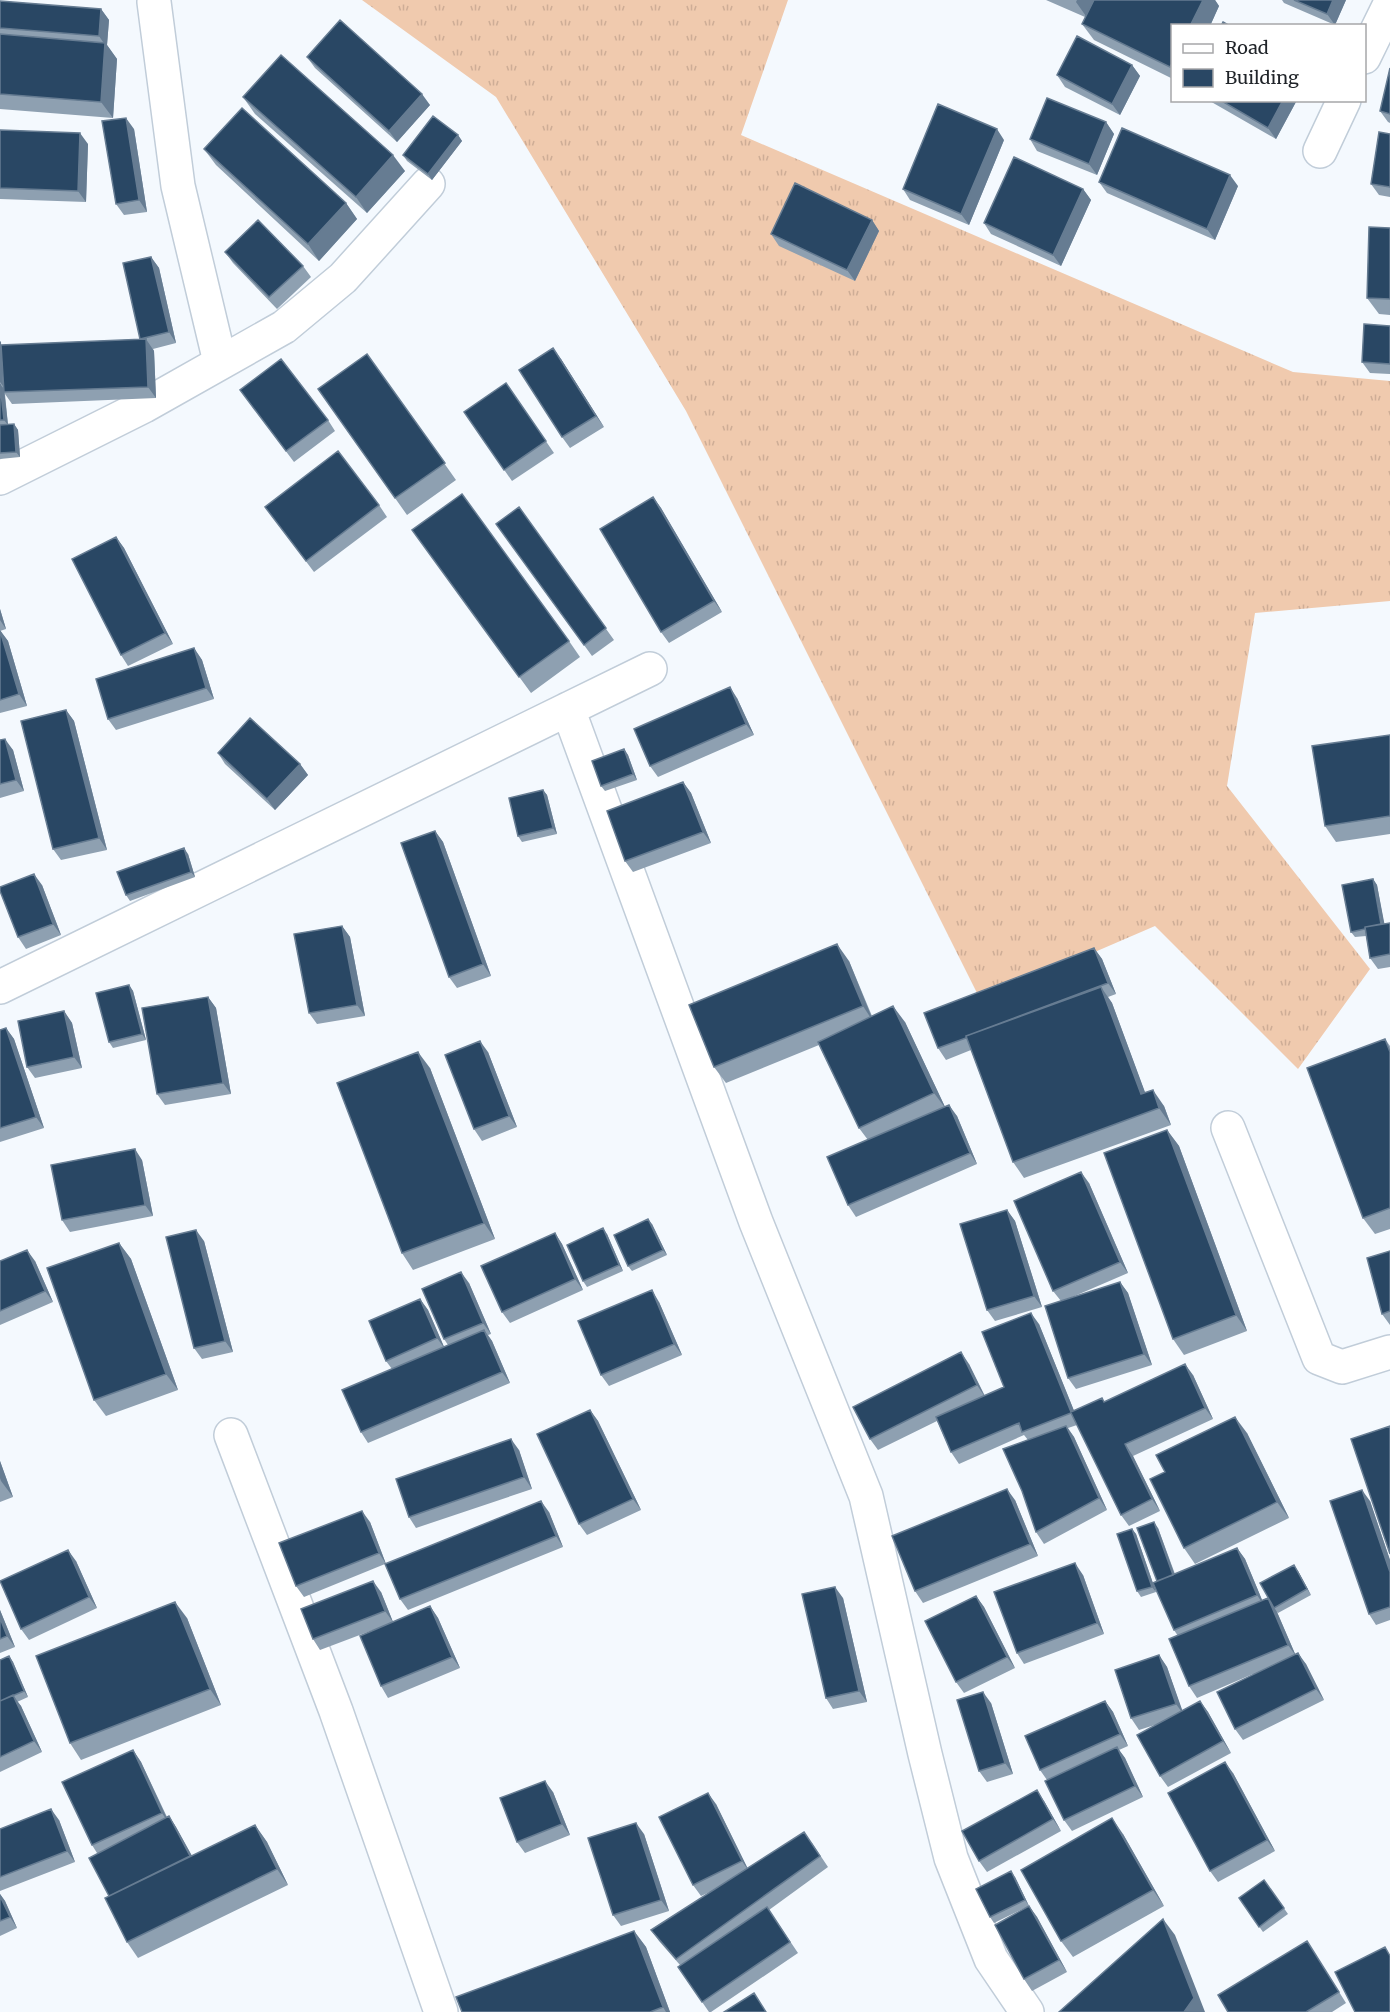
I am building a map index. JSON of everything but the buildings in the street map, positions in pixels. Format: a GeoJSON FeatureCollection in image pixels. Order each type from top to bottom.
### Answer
{"type":"FeatureCollection","features":[{"type":"Feature","properties":{"kind":"street"},"geometry":{"type":"LineString","coordinates":[[154,2],[178,186],[220,362]]}},
{"type":"Feature","properties":{"kind":"street"},"geometry":{"type":"LineString","coordinates":[[1366,55],[1390,4]]}},
{"type":"Feature","properties":{"kind":"street"},"geometry":{"type":"LineString","coordinates":[[1320,151],[1343,102]]}},
{"type":"Feature","properties":{"kind":"street"},"geometry":{"type":"LineString","coordinates":[[0,478],[144,406],[285,327],[343,279],[428,184]]}},
{"type":"Feature","properties":{"kind":"street"},"geometry":{"type":"LineString","coordinates":[[0,987],[650,669]]}},
{"type":"Feature","properties":{"kind":"street"},"geometry":{"type":"LineString","coordinates":[[568,709],[756,1222],[866,1496],[951,1858],[991,1959],[1027,2012]]}},
{"type":"Feature","properties":{"kind":"street"},"geometry":{"type":"LineString","coordinates":[[1228,1128],[1319,1358],[1342,1367],[1390,1352]]}},
{"type":"Feature","properties":{"kind":"street"},"geometry":{"type":"LineString","coordinates":[[231,1435],[336,1711],[441,2012]]}},
{"type":"Feature","properties":{"kind":"green space"},"geometry":{"type":"Polygon","coordinates":[[[362,0],[788,0],[741,135],[1293,372],[1390,381],[1390,601],[1255,613],[1227,786],[1370,969],[1298,1069],[1155,926],[981,1001],[686,411],[496,97],[362,0]]]}}]}
